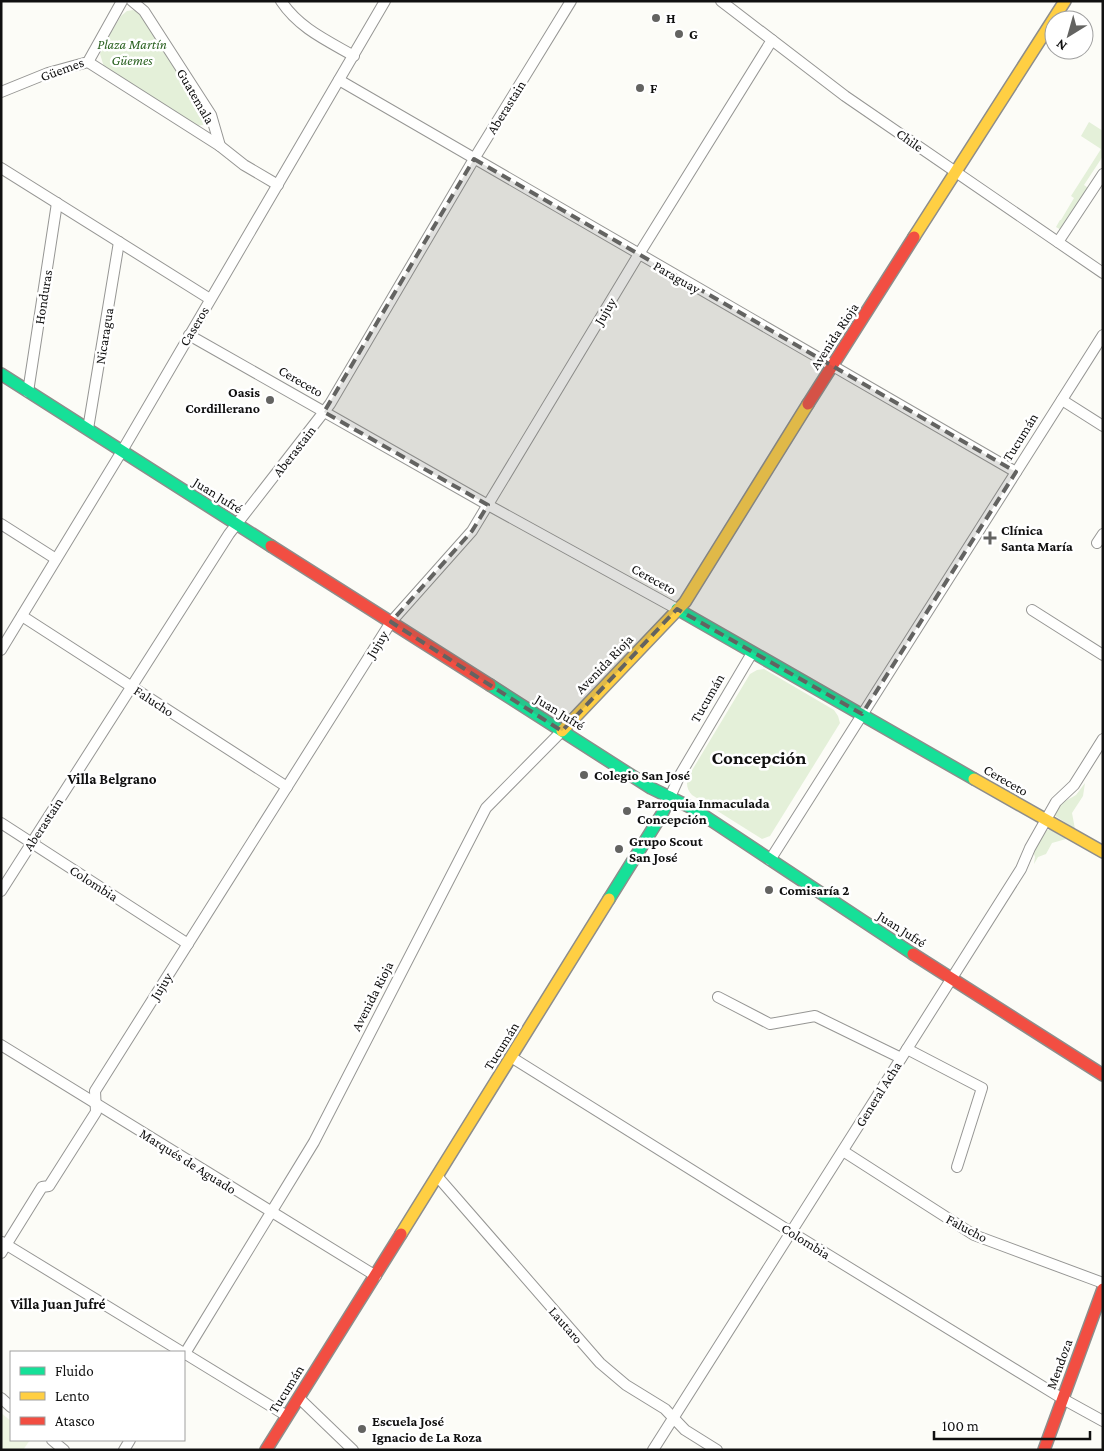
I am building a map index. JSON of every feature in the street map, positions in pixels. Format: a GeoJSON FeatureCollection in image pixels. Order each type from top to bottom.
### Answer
{"type":"FeatureCollection","features":[{"type":"Feature","properties":{"kind":"main road","name":"Avenida Rioja"},"geometry":{"type":"LineString","coordinates":[[562,731],[685,602],[832,366],[957,173],[1065,1]]}},
{"type":"Feature","properties":{"kind":"main road","name":"Juan Jufré"},"geometry":{"type":"LineString","coordinates":[[1,374],[651,788],[694,810],[1103,1075]]}},
{"type":"Feature","properties":{"kind":"main road","name":"Cereceto"},"geometry":{"type":"LineString","coordinates":[[677,610],[1103,852]]}},
{"type":"Feature","properties":{"kind":"main road","name":"Tucumán"},"geometry":{"type":"LineString","coordinates":[[266,1450],[376,1276],[662,814],[670,798]]}},
{"type":"Feature","properties":{"kind":"main road","name":"Mendoza"},"geometry":{"type":"LineString","coordinates":[[1044,1450],[1103,1289]]}},
{"type":"Feature","properties":{"kind":"street","name":"Güemes"},"geometry":{"type":"LineString","coordinates":[[1,92],[48,73],[88,62],[122,1]]}},
{"type":"Feature","properties":{"kind":"street","name":"Guatemala"},"geometry":{"type":"LineString","coordinates":[[132,1],[144,11],[211,115],[220,146]]}},
{"type":"Feature","properties":{"kind":"street"},"geometry":{"type":"LineString","coordinates":[[281,1],[288,12],[300,24],[354,56]]}},
{"type":"Feature","properties":{"kind":"street","name":"Caseros"},"geometry":{"type":"LineString","coordinates":[[1,650],[122,451],[385,1]]}},
{"type":"Feature","properties":{"kind":"street","name":"Aberastain"},"geometry":{"type":"LineString","coordinates":[[1,891],[237,524],[324,412],[474,159],[572,1]]}},
{"type":"Feature","properties":{"kind":"street","name":"Chile"},"geometry":{"type":"LineString","coordinates":[[721,1],[846,96],[1103,273]]}},
{"type":"Feature","properties":{"kind":"street","name":"Jujuy"},"geometry":{"type":"LineString","coordinates":[[3,1246],[42,1187],[49,1186],[96,1112],[95,1092],[391,622],[472,530],[488,505],[639,254],[772,40]]}},
{"type":"Feature","properties":{"kind":"street","name":"Guatemala"},"geometry":{"type":"LineString","coordinates":[[88,62],[278,185]]}},
{"type":"Feature","properties":{"kind":"street","name":"Paraguay"},"geometry":{"type":"LineString","coordinates":[[340,80],[1016,472]]}},
{"type":"Feature","properties":{"kind":"street"},"geometry":{"type":"LineString","coordinates":[[1,168],[210,299]]}},
{"type":"Feature","properties":{"kind":"street"},"geometry":{"type":"LineString","coordinates":[[1058,242],[1103,174]]}},
{"type":"Feature","properties":{"kind":"street","name":"Honduras"},"geometry":{"type":"LineString","coordinates":[[28,392],[57,203]]}},
{"type":"Feature","properties":{"kind":"street","name":"Nicaragua"},"geometry":{"type":"LineString","coordinates":[[88,429],[119,242]]}},
{"type":"Feature","properties":{"kind":"street","name":"Cereceto"},"geometry":{"type":"LineString","coordinates":[[189,335],[677,610]]}},
{"type":"Feature","properties":{"kind":"street","name":"Tucumán"},"geometry":{"type":"LineString","coordinates":[[770,860],[1103,335]]}},
{"type":"Feature","properties":{"kind":"street"},"geometry":{"type":"LineString","coordinates":[[1062,400],[1103,426]]}},
{"type":"Feature","properties":{"kind":"street"},"geometry":{"type":"LineString","coordinates":[[1,524],[56,559]]}},
{"type":"Feature","properties":{"kind":"street"},"geometry":{"type":"LineString","coordinates":[[1032,610],[1103,655]]}},
{"type":"Feature","properties":{"kind":"street","name":"Falucho"},"geometry":{"type":"LineString","coordinates":[[22,616],[287,787]]}},
{"type":"Feature","properties":{"kind":"street","name":"Tucumán"},"geometry":{"type":"LineString","coordinates":[[670,798],[680,775],[752,653]]}},
{"type":"Feature","properties":{"kind":"street","name":"Avenida Rioja"},"geometry":{"type":"LineString","coordinates":[[185,1351],[314,1142],[486,808],[562,731]]}},
{"type":"Feature","properties":{"kind":"street","name":"General Acha"},"geometry":{"type":"LineString","coordinates":[[653,1450],[1021,869],[1030,848],[1056,802],[1074,785],[1103,739]]}},
{"type":"Feature","properties":{"kind":"street","name":"Colombia"},"geometry":{"type":"LineString","coordinates":[[1,822],[188,944]]}},
{"type":"Feature","properties":{"kind":"street"},"geometry":{"type":"LineString","coordinates":[[718,997],[770,1024],[815,1016],[901,1058]]}},
{"type":"Feature","properties":{"kind":"street","name":"Marqués de Aguado"},"geometry":{"type":"LineString","coordinates":[[1,1045],[376,1276]]}},
{"type":"Feature","properties":{"kind":"street"},"geometry":{"type":"LineString","coordinates":[[907,1049],[982,1088],[957,1167]]}},
{"type":"Feature","properties":{"kind":"street","name":"Colombia"},"geometry":{"type":"LineString","coordinates":[[511,1057],[791,1232],[1063,1399],[1103,1421]]}},
{"type":"Feature","properties":{"kind":"street","name":"Falucho"},"geometry":{"type":"LineString","coordinates":[[842,1150],[974,1235],[1103,1283]]}},
{"type":"Feature","properties":{"kind":"street","name":"Lautaro"},"geometry":{"type":"LineString","coordinates":[[437,1176],[600,1364],[626,1385],[665,1409],[685,1430],[717,1450]]}},
{"type":"Feature","properties":{"kind":"street"},"geometry":{"type":"LineString","coordinates":[[3,1246],[181,1351]]}},
{"type":"Feature","properties":{"kind":"street"},"geometry":{"type":"LineString","coordinates":[[185,1354],[287,1416]]}},
{"type":"Feature","properties":{"kind":"street"},"geometry":{"type":"LineString","coordinates":[[299,1398],[353,1450]]}},
{"type":"Feature","properties":{"kind":"street"},"geometry":{"type":"LineString","coordinates":[[53,1441],[64,1450]]}},
{"type":"Feature","properties":{"kind":"highlighted area"},"geometry":{"type":"Polygon","coordinates":[[[474,159],[1016,472],[862,714],[677,609],[562,731],[391,622],[472,531],[488,505],[324,412],[474,159]]]}},
{"type":"Feature","properties":{"kind":"green space","name":"Plaza Martín Güemes"},"geometry":{"type":"Polygon","coordinates":[[[133,10],[140,13],[207,118],[203,125],[196,126],[104,67],[100,54],[102,47],[121,16],[127,11],[133,10]]]}},
{"type":"Feature","properties":{"kind":"green space"},"geometry":{"type":"Polygon","coordinates":[[[1089,122],[1103,131],[1103,156],[1084,185],[1088,188],[1061,230],[1056,227],[1074,198],[1071,196],[1101,149],[1081,136],[1089,122]]]}},
{"type":"Feature","properties":{"kind":"green space"},"geometry":{"type":"Polygon","coordinates":[[[764,669],[834,710],[840,723],[770,836],[762,839],[692,795],[688,789],[687,782],[688,777],[750,674],[764,669]]]}},
{"type":"Feature","properties":{"kind":"green space"},"geometry":{"type":"Polygon","coordinates":[[[1085,783],[1083,796],[1072,813],[1075,829],[1054,815],[1062,803],[1076,795],[1085,783]]]}},
{"type":"Feature","properties":{"kind":"green space"},"geometry":{"type":"Polygon","coordinates":[[[1046,830],[1051,830],[1066,839],[1052,843],[1046,854],[1038,857],[1034,864],[1035,857],[1033,851],[1046,830]]]}},
{"type":"Feature","properties":{"kind":"green space"},"geometry":{"type":"Polygon","coordinates":[[[1,1413],[10,1420],[10,1441],[29,1441],[23,1450],[1,1450],[1,1413]]]}},
{"type":"Feature","properties":{"kind":"traffic: fast"},"geometry":{"type":"LineString","coordinates":[[1,374],[271,546]]}},
{"type":"Feature","properties":{"kind":"traffic: fast"},"geometry":{"type":"LineString","coordinates":[[677,609],[974,779]]}},
{"type":"Feature","properties":{"kind":"traffic: fast"},"geometry":{"type":"LineString","coordinates":[[490,685],[651,788],[694,809],[913,954]]}},
{"type":"Feature","properties":{"kind":"traffic: fast"},"geometry":{"type":"LineString","coordinates":[[609,899],[662,814],[670,797]]}},
{"type":"Feature","properties":{"kind":"traffic: slow"},"geometry":{"type":"LineString","coordinates":[[914,237],[1065,1]]}},
{"type":"Feature","properties":{"kind":"traffic: slow"},"geometry":{"type":"LineString","coordinates":[[562,731],[685,602],[808,404]]}},
{"type":"Feature","properties":{"kind":"traffic: slow"},"geometry":{"type":"LineString","coordinates":[[974,779],[1103,852]]}},
{"type":"Feature","properties":{"kind":"traffic: slow"},"geometry":{"type":"LineString","coordinates":[[401,1234],[609,899]]}},
{"type":"Feature","properties":{"kind":"traffic: jam"},"geometry":{"type":"LineString","coordinates":[[808,404],[914,237]]}},
{"type":"Feature","properties":{"kind":"traffic: jam"},"geometry":{"type":"LineString","coordinates":[[271,546],[490,685]]}},
{"type":"Feature","properties":{"kind":"traffic: jam"},"geometry":{"type":"LineString","coordinates":[[913,954],[1103,1075]]}},
{"type":"Feature","properties":{"kind":"traffic: jam"},"geometry":{"type":"LineString","coordinates":[[266,1450],[401,1234]]}},
{"type":"Feature","properties":{"kind":"traffic: jam"},"geometry":{"type":"LineString","coordinates":[[1044,1450],[1103,1289]]}},
{"type":"Feature","properties":{"kind":"place","name":"H"},"geometry":{"type":"Point","coordinates":[656,18]}},
{"type":"Feature","properties":{"kind":"place","name":"G"},"geometry":{"type":"Point","coordinates":[679,34]}},
{"type":"Feature","properties":{"kind":"place","name":"F"},"geometry":{"type":"Point","coordinates":[640,88]}},
{"type":"Feature","properties":{"kind":"place","name":"Oasis Cordillerano"},"geometry":{"type":"Point","coordinates":[270,400]}},
{"type":"Feature","properties":{"kind":"place","name":"Clínica Santa María"},"geometry":{"type":"Point","coordinates":[990,538]}},
{"type":"Feature","properties":{"kind":"place","name":"Colegio San José"},"geometry":{"type":"Point","coordinates":[584,775]}},
{"type":"Feature","properties":{"kind":"place","name":"Parroquia Inmaculada Concepción"},"geometry":{"type":"Point","coordinates":[627,811]}},
{"type":"Feature","properties":{"kind":"place","name":"Grupo Scout San José"},"geometry":{"type":"Point","coordinates":[619,849]}},
{"type":"Feature","properties":{"kind":"place","name":"Comisaría 2"},"geometry":{"type":"Point","coordinates":[769,890]}},
{"type":"Feature","properties":{"kind":"place","name":"Escuela José Ignacio de La Roza"},"geometry":{"type":"Point","coordinates":[362,1429]}},
{"type":"Feature","properties":{"kind":"district","name":"Concepción"},"geometry":{"type":"Point","coordinates":[759,757]}},
{"type":"Feature","properties":{"kind":"district","name":"Villa Belgrano"},"geometry":{"type":"Point","coordinates":[112,779]}},
{"type":"Feature","properties":{"kind":"district","name":"Villa Juan Jufré"},"geometry":{"type":"Point","coordinates":[58,1304]}}]}
